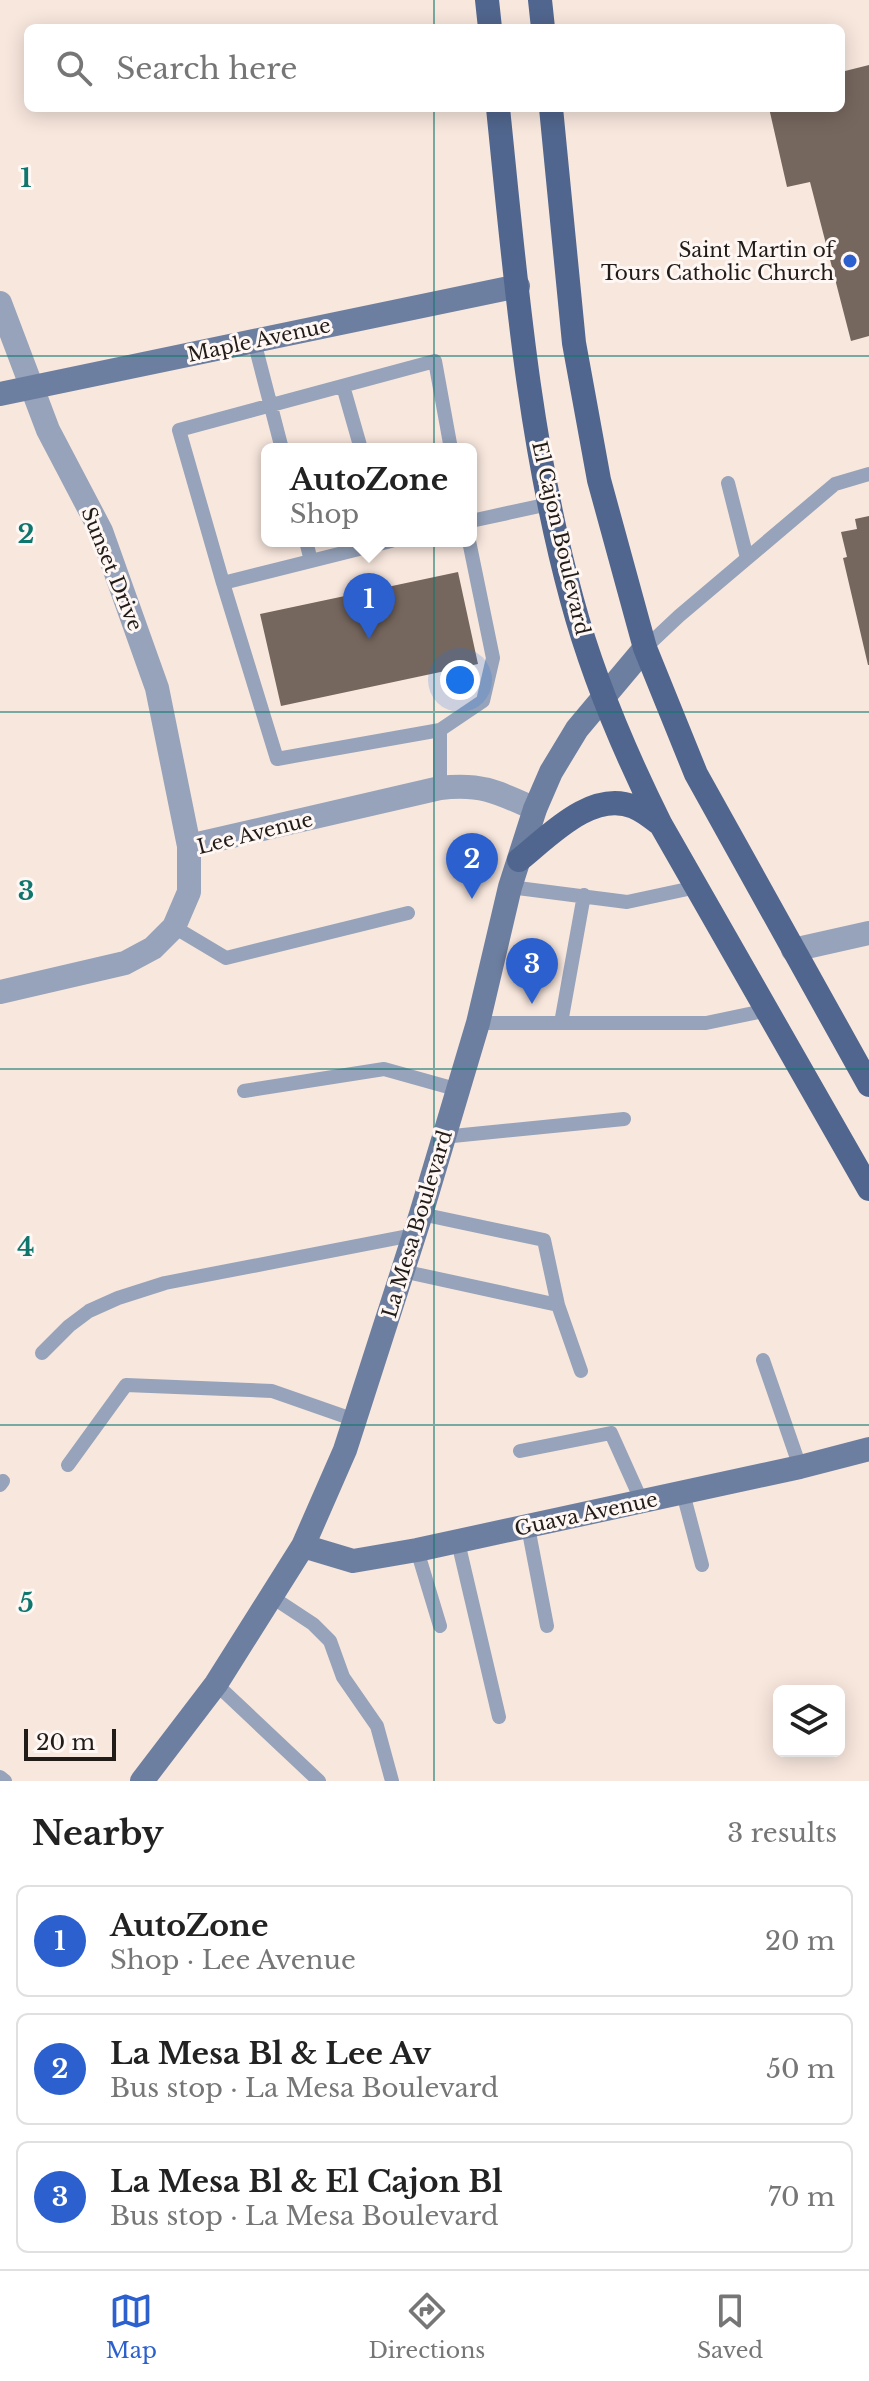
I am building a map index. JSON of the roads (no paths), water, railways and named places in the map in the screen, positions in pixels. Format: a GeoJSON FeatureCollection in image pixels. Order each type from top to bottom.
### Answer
{"type":"FeatureCollection","features":[{"type":"Feature","properties":{"kind":"main road"},"geometry":{"type":"LineString","coordinates":[[487,0],[490,24]]}},
{"type":"Feature","properties":{"kind":"main road"},"geometry":{"type":"LineString","coordinates":[[540,0],[543,24]]}},
{"type":"Feature","properties":{"kind":"main road","name":"El Cajon Boulevard"},"geometry":{"type":"LineString","coordinates":[[498,112],[533,415],[549,504],[572,599],[604,696],[631,766],[661,825],[869,1189]]}},
{"type":"Feature","properties":{"kind":"main road"},"geometry":{"type":"LineString","coordinates":[[551,112],[574,343],[599,480],[645,648],[696,774],[869,1085]]}},
{"type":"Feature","properties":{"kind":"main road","name":"Maple Avenue"},"geometry":{"type":"LineString","coordinates":[[0,394],[518,286]]}},
{"type":"Feature","properties":{"kind":"main road","name":"La Mesa Boulevard"},"geometry":{"type":"LineString","coordinates":[[142,1781],[216,1684],[303,1546],[355,1420],[417,1224],[459,1090],[510,887],[535,809],[564,748],[645,648]]}},
{"type":"Feature","properties":{"kind":"main road"},"geometry":{"type":"LineString","coordinates":[[519,860],[569,821],[600,805],[631,805],[661,825]]}},
{"type":"Feature","properties":{"kind":"main road","name":"Guava Avenue"},"geometry":{"type":"LineString","coordinates":[[303,1546],[353,1561],[528,1527],[869,1449]]}},
{"type":"Feature","properties":{"kind":"street","name":"Sunset Drive"},"geometry":{"type":"LineString","coordinates":[[0,303],[48,430],[101,531],[157,688],[189,846]]}},
{"type":"Feature","properties":{"kind":"street","name":"Lee Avenue"},"geometry":{"type":"LineString","coordinates":[[0,992],[125,963],[153,948],[174,927],[189,892],[189,846],[440,788],[469,785],[502,794],[535,809]]}},
{"type":"Feature","properties":{"kind":"street"},"geometry":{"type":"LineString","coordinates":[[793,950],[869,933]]}},
{"type":"Feature","properties":{"kind":"lane"},"geometry":{"type":"LineString","coordinates":[[254,341],[280,443]]}},
{"type":"Feature","properties":{"kind":"lane"},"geometry":{"type":"LineString","coordinates":[[450,443],[435,361],[179,430],[277,759],[440,730],[483,701],[493,658],[470,547]]}},
{"type":"Feature","properties":{"kind":"lane"},"geometry":{"type":"LineString","coordinates":[[343,386],[359,443]]}},
{"type":"Feature","properties":{"kind":"lane"},"geometry":{"type":"LineString","coordinates":[[645,648],[835,484],[869,474]]}},
{"type":"Feature","properties":{"kind":"lane"},"geometry":{"type":"LineString","coordinates":[[728,483],[747,558]]}},
{"type":"Feature","properties":{"kind":"lane"},"geometry":{"type":"LineString","coordinates":[[477,520],[549,504]]}},
{"type":"Feature","properties":{"kind":"lane"},"geometry":{"type":"LineString","coordinates":[[308,547],[311,561]]}},
{"type":"Feature","properties":{"kind":"lane"},"geometry":{"type":"LineString","coordinates":[[223,583],[366,547]]}},
{"type":"Feature","properties":{"kind":"lane"},"geometry":{"type":"LineString","coordinates":[[440,730],[440,788]]}},
{"type":"Feature","properties":{"kind":"lane"},"geometry":{"type":"LineString","coordinates":[[510,887],[627,902],[697,887]]}},
{"type":"Feature","properties":{"kind":"lane"},"geometry":{"type":"LineString","coordinates":[[561,1023],[584,895]]}},
{"type":"Feature","properties":{"kind":"lane"},"geometry":{"type":"LineString","coordinates":[[174,927],[226,958],[408,913]]}},
{"type":"Feature","properties":{"kind":"lane"},"geometry":{"type":"LineString","coordinates":[[478,1023],[706,1023],[768,1010]]}},
{"type":"Feature","properties":{"kind":"lane"},"geometry":{"type":"LineString","coordinates":[[244,1091],[384,1069],[459,1090]]}},
{"type":"Feature","properties":{"kind":"lane"},"geometry":{"type":"LineString","coordinates":[[443,1137],[624,1119]]}},
{"type":"Feature","properties":{"kind":"lane"},"geometry":{"type":"LineString","coordinates":[[42,1353],[89,1311],[141,1290],[417,1224],[544,1240],[558,1305],[581,1371]]}},
{"type":"Feature","properties":{"kind":"lane"},"geometry":{"type":"LineString","coordinates":[[402,1271],[558,1305]]}},
{"type":"Feature","properties":{"kind":"lane"},"geometry":{"type":"LineString","coordinates":[[763,1360],[800,1467]]}},
{"type":"Feature","properties":{"kind":"lane"},"geometry":{"type":"LineString","coordinates":[[68,1465],[126,1385],[272,1391],[355,1420]]}},
{"type":"Feature","properties":{"kind":"lane"},"geometry":{"type":"LineString","coordinates":[[520,1451],[611,1433],[642,1502]]}},
{"type":"Feature","properties":{"kind":"lane"},"geometry":{"type":"LineString","coordinates":[[683,1493],[702,1565]]}},
{"type":"Feature","properties":{"kind":"lane"},"geometry":{"type":"LineString","coordinates":[[528,1527],[547,1626]]}},
{"type":"Feature","properties":{"kind":"lane"},"geometry":{"type":"LineString","coordinates":[[458,1542],[499,1717]]}},
{"type":"Feature","properties":{"kind":"lane"},"geometry":{"type":"LineString","coordinates":[[417,1550],[440,1626]]}},
{"type":"Feature","properties":{"kind":"lane"},"geometry":{"type":"LineString","coordinates":[[272,1597],[313,1624],[330,1641],[343,1677],[377,1726],[392,1781]]}},
{"type":"Feature","properties":{"kind":"lane"},"geometry":{"type":"LineString","coordinates":[[216,1684],[319,1781]]}},
{"type":"Feature","properties":{"kind":"lane"},"geometry":{"type":"LineString","coordinates":[[0,1777],[5,1781]]}},
{"type":"Feature","properties":{"kind":"place","name":"Saint Martin of Tours Catholic Church"},"geometry":{"type":"Point","coordinates":[850,261]}},
{"type":"Feature","properties":{"kind":"place","name":"AutoZone"},"geometry":{"type":"Point","coordinates":[369,639]}},
{"type":"Feature","properties":{"kind":"place","name":"La Mesa Bl & Lee Av"},"geometry":{"type":"Point","coordinates":[472,899]}},
{"type":"Feature","properties":{"kind":"place","name":"La Mesa Bl & El Cajon Bl"},"geometry":{"type":"Point","coordinates":[532,1004]}}]}
